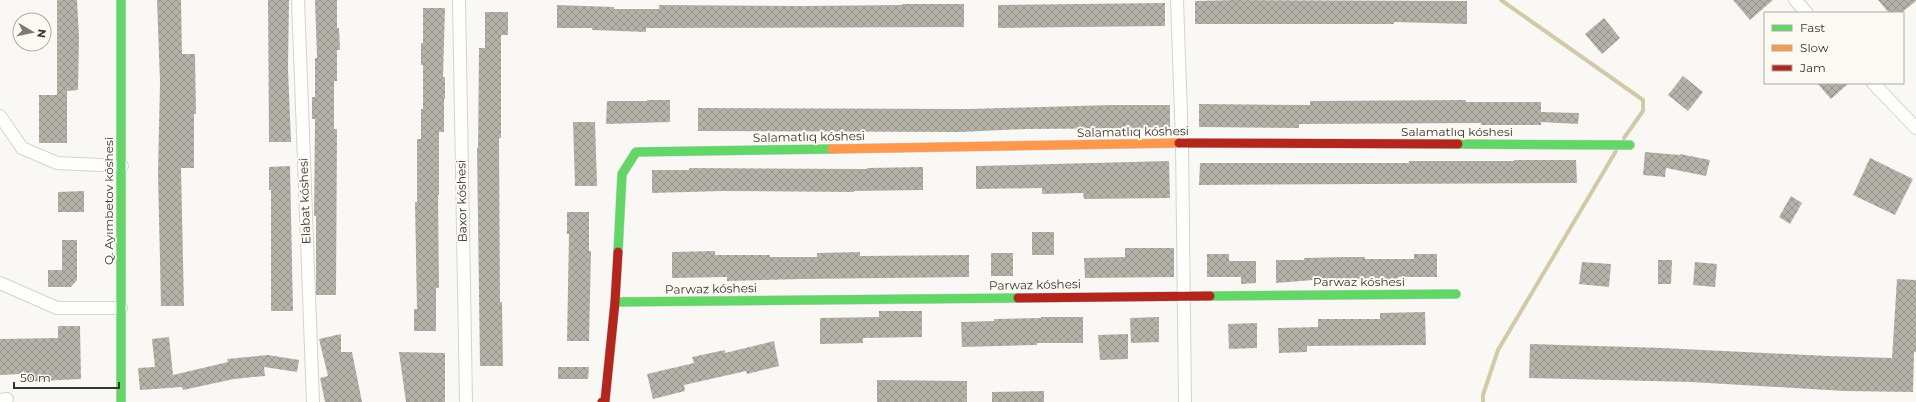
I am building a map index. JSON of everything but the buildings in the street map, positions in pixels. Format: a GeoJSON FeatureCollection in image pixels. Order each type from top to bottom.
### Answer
{"type":"FeatureCollection","features":[{"type":"Feature","properties":{"kind":"street","name":"Q. Ayımbetov kóshesi"},"geometry":{"type":"LineString","coordinates":[[120,402],[122,166],[121,0]]}},
{"type":"Feature","properties":{"kind":"street","name":"Elabat kóshesi"},"geometry":{"type":"LineString","coordinates":[[298,0],[313,402]]}},
{"type":"Feature","properties":{"kind":"street","name":"Baxor kóshesi"},"geometry":{"type":"LineString","coordinates":[[459,0],[466,402]]}},
{"type":"Feature","properties":{"kind":"street"},"geometry":{"type":"LineString","coordinates":[[1177,0],[1182,143],[1184,402]]}},
{"type":"Feature","properties":{"kind":"street"},"geometry":{"type":"LineString","coordinates":[[1795,0],[1806,12]]}},
{"type":"Feature","properties":{"kind":"street"},"geometry":{"type":"LineString","coordinates":[[1874,84],[1916,128]]}},
{"type":"Feature","properties":{"kind":"street"},"geometry":{"type":"LineString","coordinates":[[0,116],[22,148],[57,163],[122,166]]}},
{"type":"Feature","properties":{"kind":"street","name":"Salamatlıq kóshesi"},"geometry":{"type":"LineString","coordinates":[[615,302],[622,174],[636,152],[1182,143],[1630,145]]}},
{"type":"Feature","properties":{"kind":"street"},"geometry":{"type":"LineString","coordinates":[[0,283],[57,308],[121,308]]}},
{"type":"Feature","properties":{"kind":"street","name":"Parwaz kóshesi"},"geometry":{"type":"LineString","coordinates":[[615,302],[1456,294]]}},
{"type":"Feature","properties":{"kind":"street"},"geometry":{"type":"LineString","coordinates":[[602,402],[605,401],[615,302]]}},
{"type":"Feature","properties":{"kind":"waterway"},"geometry":{"type":"LineString","coordinates":[[1501,0],[1643,100],[1643,111],[1624,138]]}},
{"type":"Feature","properties":{"kind":"waterway"},"geometry":{"type":"LineString","coordinates":[[1483,402],[1483,395],[1498,350],[1616,151]]}},
{"type":"Feature","properties":{"kind":"traffic: fast"},"geometry":{"type":"LineString","coordinates":[[121,0],[121,402]]}},
{"type":"Feature","properties":{"kind":"traffic: fast"},"geometry":{"type":"LineString","coordinates":[[1458,144],[1630,145]]}},
{"type":"Feature","properties":{"kind":"traffic: fast"},"geometry":{"type":"LineString","coordinates":[[618,252],[622,174],[636,152],[832,149]]}},
{"type":"Feature","properties":{"kind":"traffic: fast"},"geometry":{"type":"LineString","coordinates":[[1210,296],[1456,294]]}},
{"type":"Feature","properties":{"kind":"traffic: fast"},"geometry":{"type":"LineString","coordinates":[[615,302],[1018,298]]}},
{"type":"Feature","properties":{"kind":"traffic: slow"},"geometry":{"type":"LineString","coordinates":[[832,149],[1179,143]]}},
{"type":"Feature","properties":{"kind":"traffic: jam"},"geometry":{"type":"LineString","coordinates":[[1179,143],[1458,144]]}},
{"type":"Feature","properties":{"kind":"traffic: jam"},"geometry":{"type":"LineString","coordinates":[[602,402],[605,401],[615,302],[618,252]]}},
{"type":"Feature","properties":{"kind":"traffic: jam"},"geometry":{"type":"LineString","coordinates":[[1018,298],[1210,296]]}}]}
